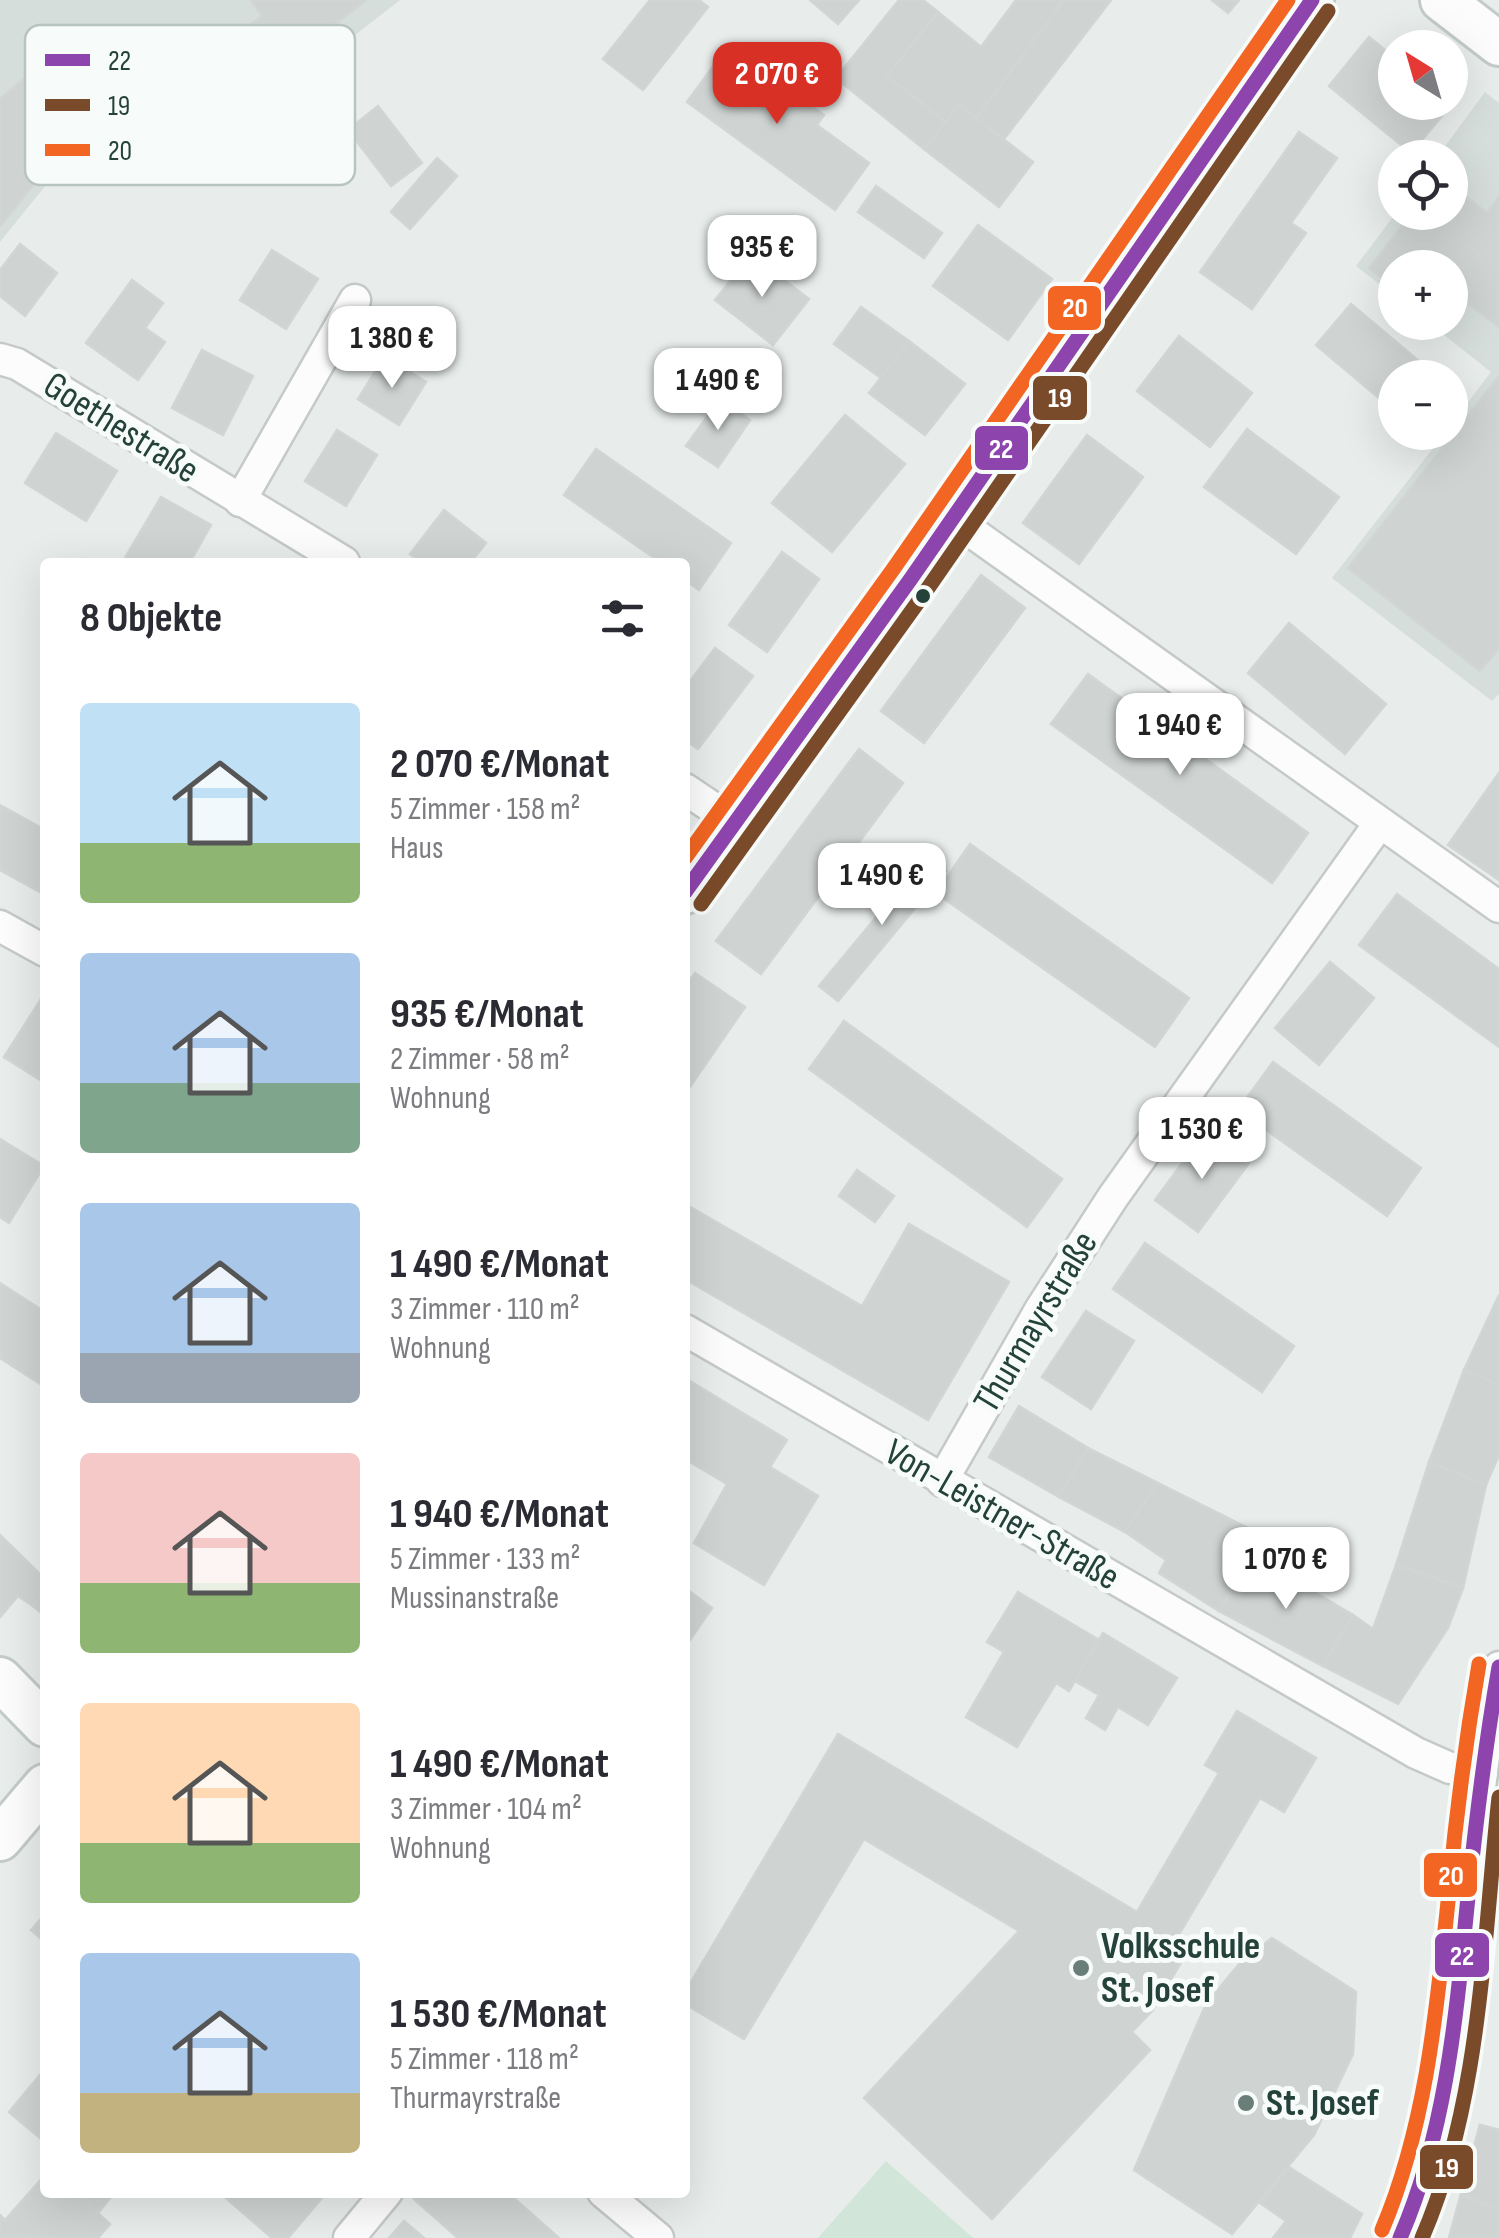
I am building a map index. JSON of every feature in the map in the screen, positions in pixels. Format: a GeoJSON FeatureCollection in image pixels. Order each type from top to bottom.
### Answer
{"type":"FeatureCollection","features":[{"type":"Feature","properties":{"kind":"street"},"geometry":{"type":"LineString","coordinates":[[690,885],[952,518],[1312,0]]}},
{"type":"Feature","properties":{"kind":"street"},"geometry":{"type":"LineString","coordinates":[[1442,0],[1499,44]]}},
{"type":"Feature","properties":{"kind":"street","name":"Goethestraße"},"geometry":{"type":"LineString","coordinates":[[240,500],[355,300]]}},
{"type":"Feature","properties":{"kind":"street","name":"Goethestraße"},"geometry":{"type":"LineString","coordinates":[[0,359],[18,364],[337,558]]}},
{"type":"Feature","properties":{"kind":"street"},"geometry":{"type":"LineString","coordinates":[[952,518],[1499,908]]}},
{"type":"Feature","properties":{"kind":"street"},"geometry":{"type":"LineString","coordinates":[[690,792],[734,822]]}},
{"type":"Feature","properties":{"kind":"street","name":"Thurmayrstraße"},"geometry":{"type":"LineString","coordinates":[[942,1481],[1040,1310],[1113,1197],[1379,824]]}},
{"type":"Feature","properties":{"kind":"street"},"geometry":{"type":"LineString","coordinates":[[0,926],[40,948]]}},
{"type":"Feature","properties":{"kind":"street","name":"Von-Leistner-Straße"},"geometry":{"type":"LineString","coordinates":[[690,1333],[1416,1753],[1450,1768],[1482,1773]]}},
{"type":"Feature","properties":{"kind":"street"},"geometry":{"type":"LineString","coordinates":[[1400,2238],[1424,2176],[1449,2062],[1482,1773],[1499,1666]]}},
{"type":"Feature","properties":{"kind":"street"},"geometry":{"type":"LineString","coordinates":[[0,1679],[40,1721]]}},
{"type":"Feature","properties":{"kind":"street"},"geometry":{"type":"LineString","coordinates":[[0,1839],[40,1792]]}},
{"type":"Feature","properties":{"kind":"street"},"geometry":{"type":"LineString","coordinates":[[349,2238],[382,2198]]}},
{"type":"Feature","properties":{"kind":"street"},"geometry":{"type":"LineString","coordinates":[[610,2198],[658,2238]]}},
{"type":"Feature","properties":{"kind":"shaded area"},"geometry":{"type":"Polygon","coordinates":[[[0,0],[400,0],[355,35],[355,25],[25,25],[25,185],[46,185],[0,242],[0,0]]]}},
{"type":"Feature","properties":{"kind":"shaded area"},"geometry":{"type":"Polygon","coordinates":[[[1485,92],[1499,103],[1499,694],[1492,701],[1332,578],[1432,450],[1468,450],[1468,402],[1491,372],[1451,340],[1468,340],[1468,250],[1378,250],[1378,283],[1356,266],[1383,230],[1468,230],[1468,140],[1450,140],[1485,92]]]}},
{"type":"Feature","properties":{"kind":"green space"},"geometry":{"type":"Polygon","coordinates":[[[886,2161],[973,2238],[818,2238],[886,2161]]]}},
{"type":"Feature","properties":{"kind":"building"},"geometry":{"type":"Polygon","coordinates":[[[251,0],[366,0],[334,25],[250,25],[262,16],[251,0]]]}},
{"type":"Feature","properties":{"kind":"building"},"geometry":{"type":"Polygon","coordinates":[[[650,0],[699,0],[708,7],[643,90],[603,59],[650,0]]]}},
{"type":"Feature","properties":{"kind":"building"},"geometry":{"type":"Polygon","coordinates":[[[810,0],[859,0],[838,24],[810,0]]]}},
{"type":"Feature","properties":{"kind":"building"},"geometry":{"type":"Polygon","coordinates":[[[899,0],[923,0],[938,12],[887,76],[946,122],[924,149],[836,78],[899,0]]]}},
{"type":"Feature","properties":{"kind":"building"},"geometry":{"type":"Polygon","coordinates":[[[1016,0],[1064,0],[976,118],[959,105],[946,122],[887,76],[938,12],[981,47],[1016,0]]]}},
{"type":"Feature","properties":{"kind":"building"},"geometry":{"type":"Polygon","coordinates":[[[1064,0],[1111,0],[1004,139],[976,118],[1064,0]]]}},
{"type":"Feature","properties":{"kind":"building"},"geometry":{"type":"Polygon","coordinates":[[[1212,0],[1239,0],[1228,13],[1212,0]]]}},
{"type":"Feature","properties":{"kind":"building"},"geometry":{"type":"Polygon","coordinates":[[[1369,37],[1378,44],[1378,120],[1439,120],[1422,140],[1395,140],[1329,86],[1369,37]]]}},
{"type":"Feature","properties":{"kind":"building"},"geometry":{"type":"Polygon","coordinates":[[[728,46],[824,115],[817,125],[869,163],[835,210],[687,102],[728,46]]]}},
{"type":"Feature","properties":{"kind":"building"},"geometry":{"type":"Polygon","coordinates":[[[25,78],[25,185],[33,185],[0,226],[0,99],[25,78]]]}},
{"type":"Feature","properties":{"kind":"building"},"geometry":{"type":"Polygon","coordinates":[[[959,105],[1033,162],[999,207],[924,149],[959,105]]]}},
{"type":"Feature","properties":{"kind":"building"},"geometry":{"type":"Polygon","coordinates":[[[378,106],[422,163],[391,186],[355,139],[355,124],[378,106]]]}},
{"type":"Feature","properties":{"kind":"building"},"geometry":{"type":"Polygon","coordinates":[[[1299,132],[1337,158],[1291,223],[1306,233],[1252,309],[1200,272],[1299,132]]]}},
{"type":"Feature","properties":{"kind":"building"},"geometry":{"type":"Polygon","coordinates":[[[437,158],[457,176],[410,229],[391,212],[437,158]]]}},
{"type":"Feature","properties":{"kind":"building"},"geometry":{"type":"Polygon","coordinates":[[[876,186],[942,233],[924,258],[858,212],[876,186]]]}},
{"type":"Feature","properties":{"kind":"building"},"geometry":{"type":"Polygon","coordinates":[[[1499,197],[1499,327],[1468,303],[1468,250],[1383,250],[1399,230],[1468,230],[1468,198],[1487,213],[1499,197]]]}},
{"type":"Feature","properties":{"kind":"building"},"geometry":{"type":"Polygon","coordinates":[[[978,225],[1052,279],[1008,340],[933,286],[978,225]]]}},
{"type":"Feature","properties":{"kind":"building"},"geometry":{"type":"Polygon","coordinates":[[[20,244],[57,273],[25,316],[0,296],[0,270],[20,244]]]}},
{"type":"Feature","properties":{"kind":"building"},"geometry":{"type":"Polygon","coordinates":[[[272,250],[318,279],[286,329],[240,300],[272,250]]]}},
{"type":"Feature","properties":{"kind":"building"},"geometry":{"type":"Polygon","coordinates":[[[751,255],[809,299],[773,345],[715,300],[751,255]]]}},
{"type":"Feature","properties":{"kind":"building"},"geometry":{"type":"Polygon","coordinates":[[[1378,257],[1378,275],[1369,268],[1378,257]]]}},
{"type":"Feature","properties":{"kind":"building"},"geometry":{"type":"Polygon","coordinates":[[[132,280],[163,303],[145,328],[165,342],[138,380],[86,343],[132,280]]]}},
{"type":"Feature","properties":{"kind":"building"},"geometry":{"type":"Polygon","coordinates":[[[1351,304],[1378,327],[1378,340],[1394,340],[1418,360],[1378,360],[1378,397],[1316,345],[1351,304]]]}},
{"type":"Feature","properties":{"kind":"building"},"geometry":{"type":"Polygon","coordinates":[[[861,307],[909,341],[881,378],[834,344],[861,307]]]}},
{"type":"Feature","properties":{"kind":"building"},"geometry":{"type":"Polygon","coordinates":[[[1179,336],[1252,393],[1210,447],[1137,391],[1179,336]]]}},
{"type":"Feature","properties":{"kind":"building"},"geometry":{"type":"Polygon","coordinates":[[[909,341],[965,384],[925,435],[869,393],[909,341]]]}},
{"type":"Feature","properties":{"kind":"building"},"geometry":{"type":"Polygon","coordinates":[[[202,350],[253,376],[223,435],[172,408],[202,350]]]}},
{"type":"Feature","properties":{"kind":"building"},"geometry":{"type":"Polygon","coordinates":[[[385,356],[426,382],[399,425],[358,399],[385,356]]]}},
{"type":"Feature","properties":{"kind":"building"},"geometry":{"type":"Polygon","coordinates":[[[1499,376],[1499,648],[1480,671],[1348,568],[1441,450],[1468,450],[1468,415],[1499,376]]]}},
{"type":"Feature","properties":{"kind":"building"},"geometry":{"type":"Polygon","coordinates":[[[720,399],[750,420],[718,467],[686,446],[720,399]]]}},
{"type":"Feature","properties":{"kind":"building"},"geometry":{"type":"Polygon","coordinates":[[[845,415],[905,464],[832,552],[772,503],[845,415]]]}},
{"type":"Feature","properties":{"kind":"building"},"geometry":{"type":"Polygon","coordinates":[[[1247,429],[1339,497],[1296,554],[1204,487],[1247,429]]]}},
{"type":"Feature","properties":{"kind":"building"},"geometry":{"type":"Polygon","coordinates":[[[337,430],[377,455],[346,506],[305,481],[337,430]]]}},
{"type":"Feature","properties":{"kind":"building"},"geometry":{"type":"Polygon","coordinates":[[[56,433],[117,471],[86,521],[25,483],[56,433]]]}},
{"type":"Feature","properties":{"kind":"building"},"geometry":{"type":"Polygon","coordinates":[[[1087,435],[1143,477],[1079,564],[1023,523],[1087,435]]]}},
{"type":"Feature","properties":{"kind":"building"},"geometry":{"type":"Polygon","coordinates":[[[596,449],[731,543],[699,590],[690,584],[690,558],[654,558],[564,495],[596,449]]]}},
{"type":"Feature","properties":{"kind":"building"},"geometry":{"type":"Polygon","coordinates":[[[161,497],[211,525],[192,558],[125,558],[161,497]]]}},
{"type":"Feature","properties":{"kind":"building"},"geometry":{"type":"Polygon","coordinates":[[[444,510],[486,543],[474,558],[415,558],[410,554],[444,510]]]}},
{"type":"Feature","properties":{"kind":"building"},"geometry":{"type":"Polygon","coordinates":[[[782,552],[819,579],[767,652],[729,625],[782,552]]]}},
{"type":"Feature","properties":{"kind":"building"},"geometry":{"type":"Polygon","coordinates":[[[981,575],[1025,608],[924,743],[881,711],[981,575]]]}},
{"type":"Feature","properties":{"kind":"building"},"geometry":{"type":"Polygon","coordinates":[[[1289,623],[1386,704],[1345,754],[1248,673],[1289,623]]]}},
{"type":"Feature","properties":{"kind":"building"},"geometry":{"type":"Polygon","coordinates":[[[715,648],[753,676],[698,749],[690,743],[690,681],[715,648]]]}},
{"type":"Feature","properties":{"kind":"building"},"geometry":{"type":"Polygon","coordinates":[[[1088,674],[1308,833],[1272,883],[1051,724],[1088,674]]]}},
{"type":"Feature","properties":{"kind":"building"},"geometry":{"type":"Polygon","coordinates":[[[859,749],[903,783],[761,974],[716,941],[859,749]]]}},
{"type":"Feature","properties":{"kind":"building"},"geometry":{"type":"Polygon","coordinates":[[[1499,773],[1499,880],[1448,845],[1499,773]]]}},
{"type":"Feature","properties":{"kind":"building"},"geometry":{"type":"Polygon","coordinates":[[[0,805],[40,827],[40,892],[0,870],[0,805]]]}},
{"type":"Feature","properties":{"kind":"building"},"geometry":{"type":"Polygon","coordinates":[[[970,844],[1189,998],[1155,1047],[936,893],[970,844]]]}},
{"type":"Feature","properties":{"kind":"building"},"geometry":{"type":"Polygon","coordinates":[[[927,856],[946,871],[838,1001],[819,986],[927,856]]]}},
{"type":"Feature","properties":{"kind":"building"},"geometry":{"type":"Polygon","coordinates":[[[1397,894],[1499,969],[1499,1047],[1359,945],[1397,894]]]}},
{"type":"Feature","properties":{"kind":"building"},"geometry":{"type":"Polygon","coordinates":[[[1330,962],[1374,998],[1319,1065],[1275,1028],[1330,962]]]}},
{"type":"Feature","properties":{"kind":"building"},"geometry":{"type":"Polygon","coordinates":[[[695,973],[745,1007],[690,1087],[690,980],[695,973]]]}},
{"type":"Feature","properties":{"kind":"building"},"geometry":{"type":"Polygon","coordinates":[[[40,1001],[40,1080],[4,1057],[40,1001]]]}},
{"type":"Feature","properties":{"kind":"building"},"geometry":{"type":"Polygon","coordinates":[[[844,1021],[1062,1179],[1027,1227],[809,1069],[844,1021]]]}},
{"type":"Feature","properties":{"kind":"building"},"geometry":{"type":"Polygon","coordinates":[[[1273,1062],[1421,1168],[1387,1216],[1238,1110],[1273,1062]]]}},
{"type":"Feature","properties":{"kind":"building"},"geometry":{"type":"Polygon","coordinates":[[[1206,1131],[1249,1163],[1198,1232],[1155,1200],[1206,1131]]]}},
{"type":"Feature","properties":{"kind":"building"},"geometry":{"type":"Polygon","coordinates":[[[0,1139],[40,1164],[40,1173],[9,1223],[0,1217],[0,1139]]]}},
{"type":"Feature","properties":{"kind":"building"},"geometry":{"type":"Polygon","coordinates":[[[857,1170],[894,1196],[875,1222],[839,1196],[857,1170]]]}},
{"type":"Feature","properties":{"kind":"building"},"geometry":{"type":"Polygon","coordinates":[[[690,1207],[862,1306],[909,1224],[1009,1282],[928,1420],[690,1282],[690,1207]]]}},
{"type":"Feature","properties":{"kind":"building"},"geometry":{"type":"Polygon","coordinates":[[[1145,1243],[1294,1346],[1262,1392],[1113,1289],[1145,1243]]]}},
{"type":"Feature","properties":{"kind":"building"},"geometry":{"type":"Polygon","coordinates":[[[0,1283],[40,1309],[40,1384],[0,1358],[0,1283]]]}},
{"type":"Feature","properties":{"kind":"building"},"geometry":{"type":"Polygon","coordinates":[[[1499,1295],[1499,1384],[1464,1370],[1499,1295]]]}},
{"type":"Feature","properties":{"kind":"building"},"geometry":{"type":"Polygon","coordinates":[[[1086,1311],[1134,1341],[1091,1409],[1042,1377],[1086,1311]]]}},
{"type":"Feature","properties":{"kind":"building"},"geometry":{"type":"Polygon","coordinates":[[[1464,1370],[1499,1384],[1499,1455],[1486,1485],[1429,1462],[1464,1370]]]}},
{"type":"Feature","properties":{"kind":"building"},"geometry":{"type":"Polygon","coordinates":[[[690,1381],[787,1440],[770,1467],[818,1496],[764,1585],[694,1543],[727,1484],[690,1462],[690,1381]]]}},
{"type":"Feature","properties":{"kind":"building"},"geometry":{"type":"Polygon","coordinates":[[[1019,1406],[1088,1448],[1059,1497],[989,1457],[1019,1406]]]}},
{"type":"Feature","properties":{"kind":"building"},"geometry":{"type":"Polygon","coordinates":[[[1088,1448],[1158,1483],[1125,1532],[1059,1497],[1088,1448]]]}},
{"type":"Feature","properties":{"kind":"building"},"geometry":{"type":"Polygon","coordinates":[[[1429,1462],[1486,1485],[1463,1588],[1396,1565],[1429,1462]]]}},
{"type":"Feature","properties":{"kind":"building"},"geometry":{"type":"Polygon","coordinates":[[[1158,1483],[1250,1529],[1253,1556],[1219,1611],[1159,1573],[1166,1560],[1125,1532],[1158,1483]]]}},
{"type":"Feature","properties":{"kind":"building"},"geometry":{"type":"Polygon","coordinates":[[[0,1535],[40,1574],[40,1597],[33,1606],[18,1596],[0,1617],[0,1535]]]}},
{"type":"Feature","properties":{"kind":"building"},"geometry":{"type":"Polygon","coordinates":[[[1253,1556],[1353,1615],[1323,1666],[1219,1611],[1253,1556]]]}},
{"type":"Feature","properties":{"kind":"building"},"geometry":{"type":"Polygon","coordinates":[[[1396,1565],[1463,1588],[1448,1628],[1398,1704],[1323,1666],[1353,1615],[1373,1629],[1396,1565]]]}},
{"type":"Feature","properties":{"kind":"building"},"geometry":{"type":"Polygon","coordinates":[[[690,1592],[712,1608],[690,1640],[690,1592]]]}},
{"type":"Feature","properties":{"kind":"building"},"geometry":{"type":"Polygon","coordinates":[[[1018,1592],[1099,1640],[1069,1691],[1056,1683],[1017,1747],[966,1717],[1004,1652],[987,1642],[1018,1592]]]}},
{"type":"Feature","properties":{"kind":"building"},"geometry":{"type":"Polygon","coordinates":[[[1103,1633],[1177,1678],[1148,1725],[1118,1707],[1105,1730],[1086,1718],[1099,1695],[1075,1681],[1103,1633]]]}},
{"type":"Feature","properties":{"kind":"building","name":"Volksschule St. Josef"},"geometry":{"type":"Polygon","coordinates":[[[1237,1711],[1316,1758],[1284,1812],[1260,1798],[1178,1936],[1192,1944],[1153,2010],[1132,2032],[1150,2050],[992,2219],[864,2098],[1019,1931],[864,1839],[744,2039],[690,2007],[690,1984],[838,1734],[1137,1912],[1219,1773],[1205,1765],[1237,1711]]]}},
{"type":"Feature","properties":{"kind":"building"},"geometry":{"type":"Polygon","coordinates":[[[40,1920],[40,1938],[31,1930],[40,1920]]]}},
{"type":"Feature","properties":{"kind":"building","name":"St. Josef"},"geometry":{"type":"Polygon","coordinates":[[[1272,1938],[1356,1992],[1353,2054],[1314,2135],[1232,2234],[1134,2170],[1206,2004],[1240,1963],[1272,1938]]]}},
{"type":"Feature","properties":{"kind":"building"},"geometry":{"type":"Polygon","coordinates":[[[40,2075],[40,2138],[9,2112],[40,2075]]]}},
{"type":"Feature","properties":{"kind":"building"},"geometry":{"type":"Polygon","coordinates":[[[1480,2125],[1499,2130],[1499,2238],[1449,2238],[1480,2125]]]}},
{"type":"Feature","properties":{"kind":"building"},"geometry":{"type":"Polygon","coordinates":[[[1480,2125],[1499,2130],[1499,2209],[1461,2195],[1480,2125]]]}},
{"type":"Feature","properties":{"kind":"building"},"geometry":{"type":"Polygon","coordinates":[[[1289,2167],[1362,2214],[1350,2238],[1273,2238],[1286,2221],[1260,2203],[1289,2167]]]}},
{"type":"Feature","properties":{"kind":"building"},"geometry":{"type":"Polygon","coordinates":[[[40,2181],[40,2198],[82,2198],[110,2224],[98,2238],[0,2238],[0,2215],[5,2220],[40,2181]]]}},
{"type":"Feature","properties":{"kind":"building"},"geometry":{"type":"Polygon","coordinates":[[[1461,2195],[1499,2209],[1499,2238],[1449,2238],[1461,2195]]]}},
{"type":"Feature","properties":{"kind":"building"},"geometry":{"type":"Polygon","coordinates":[[[82,2198],[110,2198],[98,2213],[82,2198]]]}},
{"type":"Feature","properties":{"kind":"building"},"geometry":{"type":"Polygon","coordinates":[[[226,2198],[322,2198],[288,2238],[272,2238],[226,2198]]]}},
{"type":"Feature","properties":{"kind":"building"},"geometry":{"type":"Polygon","coordinates":[[[514,2198],[559,2238],[458,2238],[414,2199],[514,2198]]]}},
{"type":"Feature","properties":{"kind":"building"},"geometry":{"type":"Polygon","coordinates":[[[404,2221],[424,2238],[389,2238],[404,2221]]]}},
{"type":"Feature","properties":{"kind":"transit line","name":"20"},"geometry":{"type":"LineString","coordinates":[[690,851],[894,568],[1288,0]]}},
{"type":"Feature","properties":{"kind":"transit line","name":"22"},"geometry":{"type":"LineString","coordinates":[[690,885],[910,580],[1312,0]]}},
{"type":"Feature","properties":{"kind":"transit line","name":"19"},"geometry":{"type":"LineString","coordinates":[[701,904],[926,591],[1328,11]]}},
{"type":"Feature","properties":{"kind":"transit line","name":"20"},"geometry":{"type":"LineString","coordinates":[[1382,2230],[1410,2148],[1428,2064],[1479,1664]]}},
{"type":"Feature","properties":{"kind":"transit line","name":"22"},"geometry":{"type":"LineString","coordinates":[[1400,2238],[1429,2153],[1448,2066],[1499,1667]]}},
{"type":"Feature","properties":{"kind":"transit line","name":"19"},"geometry":{"type":"LineString","coordinates":[[1422,2238],[1442,2186],[1468,2077],[1499,1797]]}},
{"type":"Feature","properties":{"kind":"place","name":"Volksschule St. Josef"},"geometry":{"type":"Point","coordinates":[1081,1968]}},
{"type":"Feature","properties":{"kind":"place","name":"St. Josef"},"geometry":{"type":"Point","coordinates":[1246,2103]}}]}
